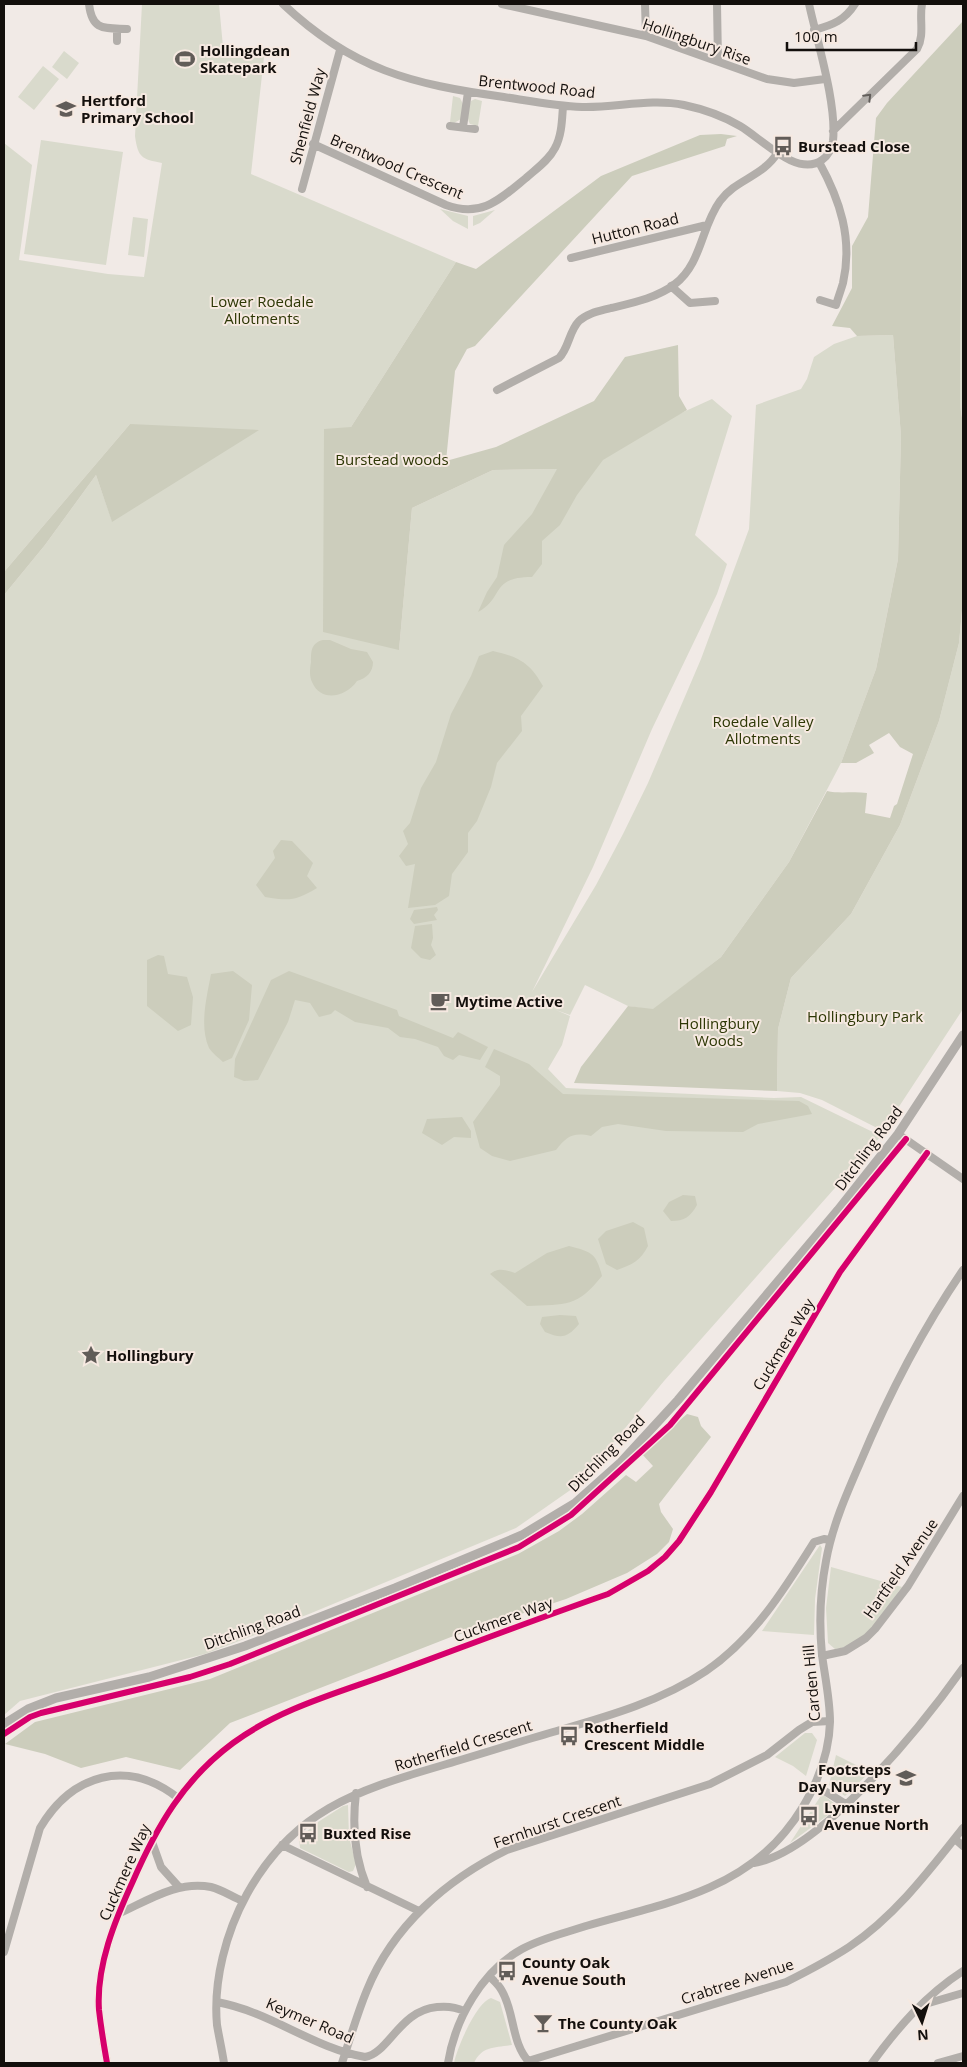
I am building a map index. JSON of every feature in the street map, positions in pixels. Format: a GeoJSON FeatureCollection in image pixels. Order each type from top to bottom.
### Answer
{"type":"FeatureCollection","features":[{"type":"Feature","properties":{"kind":"street"},"geometry":{"type":"LineString","coordinates":[[90,4],[92,18],[97,25],[127,29]]}},
{"type":"Feature","properties":{"kind":"street","name":"Brentwood Road"},"geometry":{"type":"LineString","coordinates":[[283,4],[299,19],[340,50],[367,64],[400,77],[432,86],[563,106],[606,107],[664,102],[682,105],[728,120],[799,164],[811,165],[819,162]]}},
{"type":"Feature","properties":{"kind":"street","name":"Hollingbury Rise"},"geometry":{"type":"LineString","coordinates":[[502,4],[532,7],[646,36],[766,80],[784,83],[804,83],[825,79]]}},
{"type":"Feature","properties":{"kind":"street"},"geometry":{"type":"LineString","coordinates":[[645,4],[646,36]]}},
{"type":"Feature","properties":{"kind":"street"},"geometry":{"type":"LineString","coordinates":[[717,4],[718,61]]}},
{"type":"Feature","properties":{"kind":"street"},"geometry":{"type":"LineString","coordinates":[[809,4],[825,79],[833,131],[831,148],[825,158],[819,162],[840,206],[846,246],[843,284],[836,305],[820,300]]}},
{"type":"Feature","properties":{"kind":"street"},"geometry":{"type":"LineString","coordinates":[[814,30],[838,22],[850,12],[855,4]]}},
{"type":"Feature","properties":{"kind":"street"},"geometry":{"type":"LineString","coordinates":[[833,131],[916,49],[921,38],[920,13],[922,4]]}},
{"type":"Feature","properties":{"kind":"street"},"geometry":{"type":"LineString","coordinates":[[117,28],[117,41]]}},
{"type":"Feature","properties":{"kind":"street","name":"Shenfield Way"},"geometry":{"type":"LineString","coordinates":[[302,189],[340,50]]}},
{"type":"Feature","properties":{"kind":"street"},"geometry":{"type":"LineString","coordinates":[[463,127],[468,92]]}},
{"type":"Feature","properties":{"kind":"street","name":"Brentwood Crescent"},"geometry":{"type":"LineString","coordinates":[[313,144],[446,205],[458,209],[476,209],[501,198],[535,171],[550,155],[559,137],[563,106]]}},
{"type":"Feature","properties":{"kind":"street"},"geometry":{"type":"LineString","coordinates":[[450,126],[475,129]]}},
{"type":"Feature","properties":{"kind":"street"},"geometry":{"type":"LineString","coordinates":[[497,390],[559,358],[566,349],[578,322],[586,316],[641,300],[671,286],[681,278],[695,259],[707,225],[720,200],[730,190],[762,171],[778,152]]}},
{"type":"Feature","properties":{"kind":"street","name":"Hutton Road"},"geometry":{"type":"LineString","coordinates":[[570,258],[707,225]]}},
{"type":"Feature","properties":{"kind":"street"},"geometry":{"type":"LineString","coordinates":[[671,286],[681,297],[690,303],[715,301]]}},
{"type":"Feature","properties":{"kind":"street","name":"Ditchling Road"},"geometry":{"type":"LineString","coordinates":[[4,1724],[28,1709],[68,1694],[149,1677],[245,1646],[394,1588],[522,1535],[575,1504],[621,1462],[702,1371],[838,1210],[898,1134],[963,1035]]}},
{"type":"Feature","properties":{"kind":"street"},"geometry":{"type":"LineString","coordinates":[[898,1134],[963,1179]]}},
{"type":"Feature","properties":{"kind":"street","name":"Cuckmere Way"},"geometry":{"type":"LineString","coordinates":[[107,2063],[99,2008],[101,1971],[118,1914],[151,1839],[178,1798],[194,1779],[232,1744],[268,1722],[321,1699],[608,1594],[648,1571],[665,1557],[679,1541],[710,1492],[840,1272],[927,1153]]}},
{"type":"Feature","properties":{"kind":"street","name":"Carden Hill"},"geometry":{"type":"LineString","coordinates":[[448,2063],[455,2034],[464,2011],[489,1976],[513,1954],[535,1942],[691,1896],[718,1885],[754,1863],[785,1832],[815,1785],[823,1763],[830,1721],[820,1622],[825,1563],[830,1540],[865,1451],[902,1372],[944,1298],[963,1270]]}},
{"type":"Feature","properties":{"kind":"street","name":"Hartfield Avenue"},"geometry":{"type":"LineString","coordinates":[[822,1656],[845,1651],[866,1638],[875,1629],[908,1586],[963,1496]]}},
{"type":"Feature","properties":{"kind":"street","name":"Rotherfield Crescent"},"geometry":{"type":"LineString","coordinates":[[224,2063],[217,2024],[217,2002],[224,1953],[233,1925],[244,1901],[266,1863],[282,1845],[319,1814],[356,1793],[409,1775],[595,1720],[638,1705],[685,1684],[706,1671],[731,1651],[754,1628],[778,1597],[814,1542],[824,1539],[830,1540]]}},
{"type":"Feature","properties":{"kind":"street"},"geometry":{"type":"LineString","coordinates":[[754,1863],[766,1861],[810,1835],[847,1805],[938,1704],[963,1668]]}},
{"type":"Feature","properties":{"kind":"street","name":"Fernhurst Crescent"},"geometry":{"type":"LineString","coordinates":[[342,2063],[367,1990],[378,1966],[418,1911],[447,1885],[477,1864],[507,1850],[710,1784],[767,1755],[812,1722],[830,1721]]}},
{"type":"Feature","properties":{"kind":"street"},"geometry":{"type":"LineString","coordinates":[[4,1952],[40,1828],[63,1799],[90,1782],[108,1777],[124,1776],[144,1778],[178,1798]]}},
{"type":"Feature","properties":{"kind":"street"},"geometry":{"type":"LineString","coordinates":[[815,1785],[847,1805]]}},
{"type":"Feature","properties":{"kind":"street"},"geometry":{"type":"LineString","coordinates":[[356,1793],[354,1811],[355,1845],[367,1887]]}},
{"type":"Feature","properties":{"kind":"street","name":"Crabtree Avenue"},"geometry":{"type":"LineString","coordinates":[[529,2062],[786,1982],[820,1965],[878,1925],[907,1897],[963,1828]]}},
{"type":"Feature","properties":{"kind":"street"},"geometry":{"type":"LineString","coordinates":[[151,1839],[162,1867],[179,1887]]}},
{"type":"Feature","properties":{"kind":"street"},"geometry":{"type":"LineString","coordinates":[[955,1839],[963,1846]]}},
{"type":"Feature","properties":{"kind":"street"},"geometry":{"type":"LineString","coordinates":[[282,1845],[418,1911]]}},
{"type":"Feature","properties":{"kind":"street"},"geometry":{"type":"LineString","coordinates":[[118,1914],[179,1887],[196,1885],[212,1887],[244,1901]]}},
{"type":"Feature","properties":{"kind":"street"},"geometry":{"type":"LineString","coordinates":[[872,2063],[894,2032],[918,2006],[963,1971]]}},
{"type":"Feature","properties":{"kind":"street"},"geometry":{"type":"LineString","coordinates":[[489,1976],[502,1990],[518,2043],[529,2062]]}},
{"type":"Feature","properties":{"kind":"street"},"geometry":{"type":"LineString","coordinates":[[918,2006],[963,1993]]}},
{"type":"Feature","properties":{"kind":"street","name":"Keymer Road"},"geometry":{"type":"LineString","coordinates":[[217,2002],[256,2012],[318,2041],[363,2057],[371,2056],[405,2021],[430,2008],[449,2007],[464,2011]]}},
{"type":"Feature","properties":{"kind":"street"},"geometry":{"type":"LineString","coordinates":[[938,2063],[963,2056]]}},
{"type":"Feature","properties":{"kind":"green space"},"geometry":{"type":"Polygon","coordinates":[[[142,4],[219,4],[223,47],[265,48],[251,174],[456,262],[351,427],[399,650],[412,508],[493,470],[558,469],[712,399],[732,416],[695,535],[727,564],[717,594],[652,729],[593,867],[532,992],[596,885],[623,834],[648,783],[701,659],[749,529],[756,405],[801,389],[807,379],[814,357],[834,344],[857,336],[893,335],[901,436],[898,559],[876,669],[841,763],[789,862],[721,957],[653,1010],[628,1006],[585,985],[570,1015],[556,1010],[570,1016],[562,1045],[548,1069],[566,1088],[774,1098],[801,1097],[881,1136],[664,1381],[579,1484],[516,1528],[309,1614],[205,1654],[20,1701],[4,1715],[4,595],[45,545],[96,475],[112,521],[130,424],[4,572],[4,143],[32,165],[19,260],[108,274],[144,277],[162,163],[142,156],[135,136],[142,4]]]}},
{"type":"Feature","properties":{"kind":"green space","name":"Hollingbury Woods"},"geometry":{"type":"Polygon","coordinates":[[[963,21],[960,405],[963,424],[963,600],[959,643],[939,721],[900,825],[851,914],[791,978],[778,1029],[777,1091],[574,1083],[581,1067],[628,1006],[653,1009],[721,957],[789,862],[827,791],[867,793],[865,813],[890,818],[894,806],[897,804],[913,754],[900,747],[889,733],[869,745],[874,753],[856,763],[841,763],[876,669],[898,559],[901,436],[893,335],[857,336],[850,328],[832,326],[852,288],[852,246],[868,217],[876,118],[887,103],[963,21]]]}},
{"type":"Feature","properties":{"kind":"green space"},"geometry":{"type":"Polygon","coordinates":[[[64,51],[79,63],[67,79],[52,67],[64,51]]]}},
{"type":"Feature","properties":{"kind":"green space"},"geometry":{"type":"Polygon","coordinates":[[[43,66],[59,79],[34,110],[18,97],[43,66]]]}},
{"type":"Feature","properties":{"kind":"green space"},"geometry":{"type":"Polygon","coordinates":[[[453,96],[460,98],[463,104],[461,119],[454,123],[450,122],[453,96]]]}},
{"type":"Feature","properties":{"kind":"green space"},"geometry":{"type":"Polygon","coordinates":[[[475,99],[482,101],[478,126],[470,124],[468,118],[471,101],[475,99]]]}},
{"type":"Feature","properties":{"kind":"green space"},"geometry":{"type":"Polygon","coordinates":[[[963,121],[963,424],[960,405],[963,121]]]}},
{"type":"Feature","properties":{"kind":"green space","name":"Burstead woods"},"geometry":{"type":"Polygon","coordinates":[[[721,134],[737,136],[727,139],[725,146],[632,176],[475,346],[467,349],[455,371],[446,461],[496,447],[594,401],[625,357],[678,345],[679,396],[687,410],[603,460],[577,495],[560,525],[542,541],[542,564],[532,577],[510,580],[478,612],[487,592],[497,577],[504,545],[532,514],[557,469],[493,470],[412,508],[399,650],[323,632],[324,429],[351,427],[456,262],[476,269],[601,176],[700,135],[721,134]]]}},
{"type":"Feature","properties":{"kind":"green space"},"geometry":{"type":"Polygon","coordinates":[[[41,140],[123,152],[106,265],[24,254],[41,140]]]}},
{"type":"Feature","properties":{"kind":"green space"},"geometry":{"type":"Polygon","coordinates":[[[440,209],[468,216],[468,229],[453,221],[440,209]]]}},
{"type":"Feature","properties":{"kind":"green space"},"geometry":{"type":"Polygon","coordinates":[[[495,210],[480,223],[473,226],[473,216],[495,210]]]}},
{"type":"Feature","properties":{"kind":"green space"},"geometry":{"type":"Polygon","coordinates":[[[133,217],[148,219],[144,257],[128,255],[133,217]]]}},
{"type":"Feature","properties":{"kind":"green space"},"geometry":{"type":"Polygon","coordinates":[[[130,424],[259,430],[112,522],[96,475],[45,545],[4,595],[4,572],[130,424]]]}},
{"type":"Feature","properties":{"kind":"green space","name":"Hollingbury Park"},"geometry":{"type":"Polygon","coordinates":[[[963,600],[963,1009],[883,1131],[822,1100],[800,1093],[777,1091],[778,1029],[791,978],[851,914],[900,825],[939,721],[959,643],[963,600]]]}},
{"type":"Feature","properties":{"kind":"green space"},"geometry":{"type":"Polygon","coordinates":[[[330,640],[351,649],[367,652],[373,662],[371,672],[357,681],[347,691],[340,694],[327,695],[321,693],[312,682],[310,672],[312,648],[316,643],[330,640]]]}},
{"type":"Feature","properties":{"kind":"green space"},"geometry":{"type":"Polygon","coordinates":[[[493,651],[523,662],[543,686],[521,716],[522,731],[497,763],[491,787],[477,821],[468,833],[468,852],[452,874],[449,896],[435,905],[408,908],[415,864],[406,866],[399,856],[408,844],[403,831],[410,823],[421,788],[436,762],[451,714],[479,656],[493,651]]]}},
{"type":"Feature","properties":{"kind":"green space"},"geometry":{"type":"Polygon","coordinates":[[[281,840],[292,841],[313,863],[307,876],[317,888],[297,898],[265,897],[256,885],[275,858],[273,851],[281,840]]]}},
{"type":"Feature","properties":{"kind":"green space"},"geometry":{"type":"Polygon","coordinates":[[[437,907],[438,910],[434,915],[437,920],[414,924],[410,919],[414,910],[437,907]]]}},
{"type":"Feature","properties":{"kind":"green space"},"geometry":{"type":"Polygon","coordinates":[[[432,924],[433,938],[431,945],[436,955],[430,960],[421,958],[411,948],[415,926],[432,924]]]}},
{"type":"Feature","properties":{"kind":"green space"},"geometry":{"type":"Polygon","coordinates":[[[158,955],[164,956],[168,974],[187,977],[193,997],[191,1025],[178,1031],[147,1006],[147,960],[158,955]]]}},
{"type":"Feature","properties":{"kind":"green space"},"geometry":{"type":"Polygon","coordinates":[[[233,971],[252,985],[249,1020],[232,1058],[223,1062],[209,1048],[206,1039],[204,1021],[206,1001],[211,974],[233,971]]]}},
{"type":"Feature","properties":{"kind":"green space"},"geometry":{"type":"Polygon","coordinates":[[[289,971],[397,1010],[399,1016],[453,1038],[458,1032],[488,1047],[480,1060],[459,1055],[453,1060],[444,1056],[438,1047],[415,1039],[400,1037],[388,1028],[355,1022],[335,1010],[331,1014],[319,1017],[310,1003],[295,1000],[288,1022],[258,1080],[244,1081],[234,1077],[235,1059],[271,980],[289,971]]]}},
{"type":"Feature","properties":{"kind":"green space"},"geometry":{"type":"Polygon","coordinates":[[[494,1049],[529,1064],[563,1094],[799,1101],[808,1106],[812,1114],[758,1124],[743,1132],[666,1131],[618,1124],[602,1127],[591,1136],[571,1136],[556,1150],[510,1161],[492,1156],[480,1148],[473,1122],[500,1085],[500,1076],[485,1067],[494,1049]]]}},
{"type":"Feature","properties":{"kind":"green space"},"geometry":{"type":"Polygon","coordinates":[[[462,1117],[471,1131],[471,1138],[454,1137],[442,1145],[422,1133],[427,1119],[462,1117]]]}},
{"type":"Feature","properties":{"kind":"green space"},"geometry":{"type":"Polygon","coordinates":[[[683,1195],[695,1196],[697,1205],[687,1218],[671,1221],[663,1211],[669,1202],[683,1195]]]}},
{"type":"Feature","properties":{"kind":"green space"},"geometry":{"type":"Polygon","coordinates":[[[633,1222],[644,1228],[648,1246],[636,1261],[617,1270],[606,1264],[598,1239],[606,1231],[633,1222]]]}},
{"type":"Feature","properties":{"kind":"green space"},"geometry":{"type":"Polygon","coordinates":[[[569,1246],[592,1255],[598,1262],[602,1276],[585,1294],[570,1302],[527,1306],[490,1274],[499,1270],[515,1273],[547,1253],[569,1246]]]}},
{"type":"Feature","properties":{"kind":"green space"},"geometry":{"type":"Polygon","coordinates":[[[576,1316],[579,1324],[564,1336],[556,1336],[545,1332],[540,1324],[542,1317],[576,1316]]]}},
{"type":"Feature","properties":{"kind":"green space"},"geometry":{"type":"Polygon","coordinates":[[[687,1414],[698,1417],[701,1426],[711,1437],[659,1504],[661,1512],[673,1529],[669,1542],[657,1554],[627,1573],[566,1599],[451,1637],[230,1723],[180,1770],[126,1757],[81,1768],[45,1754],[5,1744],[35,1722],[210,1679],[518,1554],[559,1531],[582,1514],[626,1475],[636,1482],[653,1466],[641,1453],[687,1414]]]}},
{"type":"Feature","properties":{"kind":"green space"},"geometry":{"type":"Polygon","coordinates":[[[820,1545],[822,1548],[815,1599],[814,1635],[762,1631],[820,1545]]]}},
{"type":"Feature","properties":{"kind":"green space"},"geometry":{"type":"Polygon","coordinates":[[[831,1567],[902,1587],[882,1615],[865,1634],[846,1646],[835,1649],[828,1643],[826,1608],[831,1567]]]}},
{"type":"Feature","properties":{"kind":"green space"},"geometry":{"type":"Polygon","coordinates":[[[805,1733],[812,1733],[817,1740],[806,1776],[793,1766],[775,1757],[805,1733]]]}},
{"type":"Feature","properties":{"kind":"green space"},"geometry":{"type":"Polygon","coordinates":[[[836,1755],[870,1772],[845,1796],[829,1785],[836,1755]]]}},
{"type":"Feature","properties":{"kind":"green space"},"geometry":{"type":"Polygon","coordinates":[[[822,1794],[839,1807],[790,1843],[822,1794]]]}},
{"type":"Feature","properties":{"kind":"green space"},"geometry":{"type":"Polygon","coordinates":[[[348,1805],[349,1837],[356,1864],[353,1871],[349,1872],[300,1848],[299,1838],[318,1822],[343,1806],[348,1805]]]}},
{"type":"Feature","properties":{"kind":"green space"},"geometry":{"type":"Polygon","coordinates":[[[491,1998],[500,2002],[512,2045],[489,2049],[481,2053],[474,2063],[454,2063],[463,2037],[473,2017],[479,2008],[491,1998]]]}},
{"type":"Feature","properties":{"kind":"cycle path"},"geometry":{"type":"LineString","coordinates":[[4,1734],[30,1717],[41,1713],[190,1677],[230,1664],[519,1547],[571,1515],[670,1425],[906,1139]]}},
{"type":"Feature","properties":{"kind":"cycle path"},"geometry":{"type":"LineString","coordinates":[[107,2063],[99,2010],[99,1993],[108,1944],[126,1896],[152,1841],[174,1805],[200,1772],[233,1743],[251,1731],[291,1710],[608,1594],[648,1571],[665,1557],[679,1541],[711,1492],[840,1272],[927,1153]]}},
{"type":"Feature","properties":{"kind":"place","name":"Hollingdean Skatepark"},"geometry":{"type":"Point","coordinates":[185,59]}},
{"type":"Feature","properties":{"kind":"place","name":"Hertford Primary School"},"geometry":{"type":"Point","coordinates":[66,109]}},
{"type":"Feature","properties":{"kind":"place","name":"Burstead Close"},"geometry":{"type":"Point","coordinates":[783,146]}},
{"type":"Feature","properties":{"kind":"place","name":"Mytime Active"},"geometry":{"type":"Point","coordinates":[440,1001]}},
{"type":"Feature","properties":{"kind":"place","name":"Hollingbury"},"geometry":{"type":"Point","coordinates":[91,1355]}},
{"type":"Feature","properties":{"kind":"place","name":"Rotherfield Crescent Middle"},"geometry":{"type":"Point","coordinates":[569,1736]}},
{"type":"Feature","properties":{"kind":"place","name":"Footsteps Day Nursery"},"geometry":{"type":"Point","coordinates":[906,1778]}},
{"type":"Feature","properties":{"kind":"place","name":"Lyminster Avenue North"},"geometry":{"type":"Point","coordinates":[809,1816]}},
{"type":"Feature","properties":{"kind":"place","name":"Buxted Rise"},"geometry":{"type":"Point","coordinates":[308,1833]}},
{"type":"Feature","properties":{"kind":"place","name":"County Oak Avenue South"},"geometry":{"type":"Point","coordinates":[507,1971]}},
{"type":"Feature","properties":{"kind":"place","name":"The County Oak"},"geometry":{"type":"Point","coordinates":[543,2023]}},
{"type":"Feature","properties":{"kind":"park label","name":"Lower Roedale Allotments"},"geometry":{"type":"Point","coordinates":[262,310]}},
{"type":"Feature","properties":{"kind":"park label","name":"Roedale Valley Allotments"},"geometry":{"type":"Point","coordinates":[763,730]}}]}
